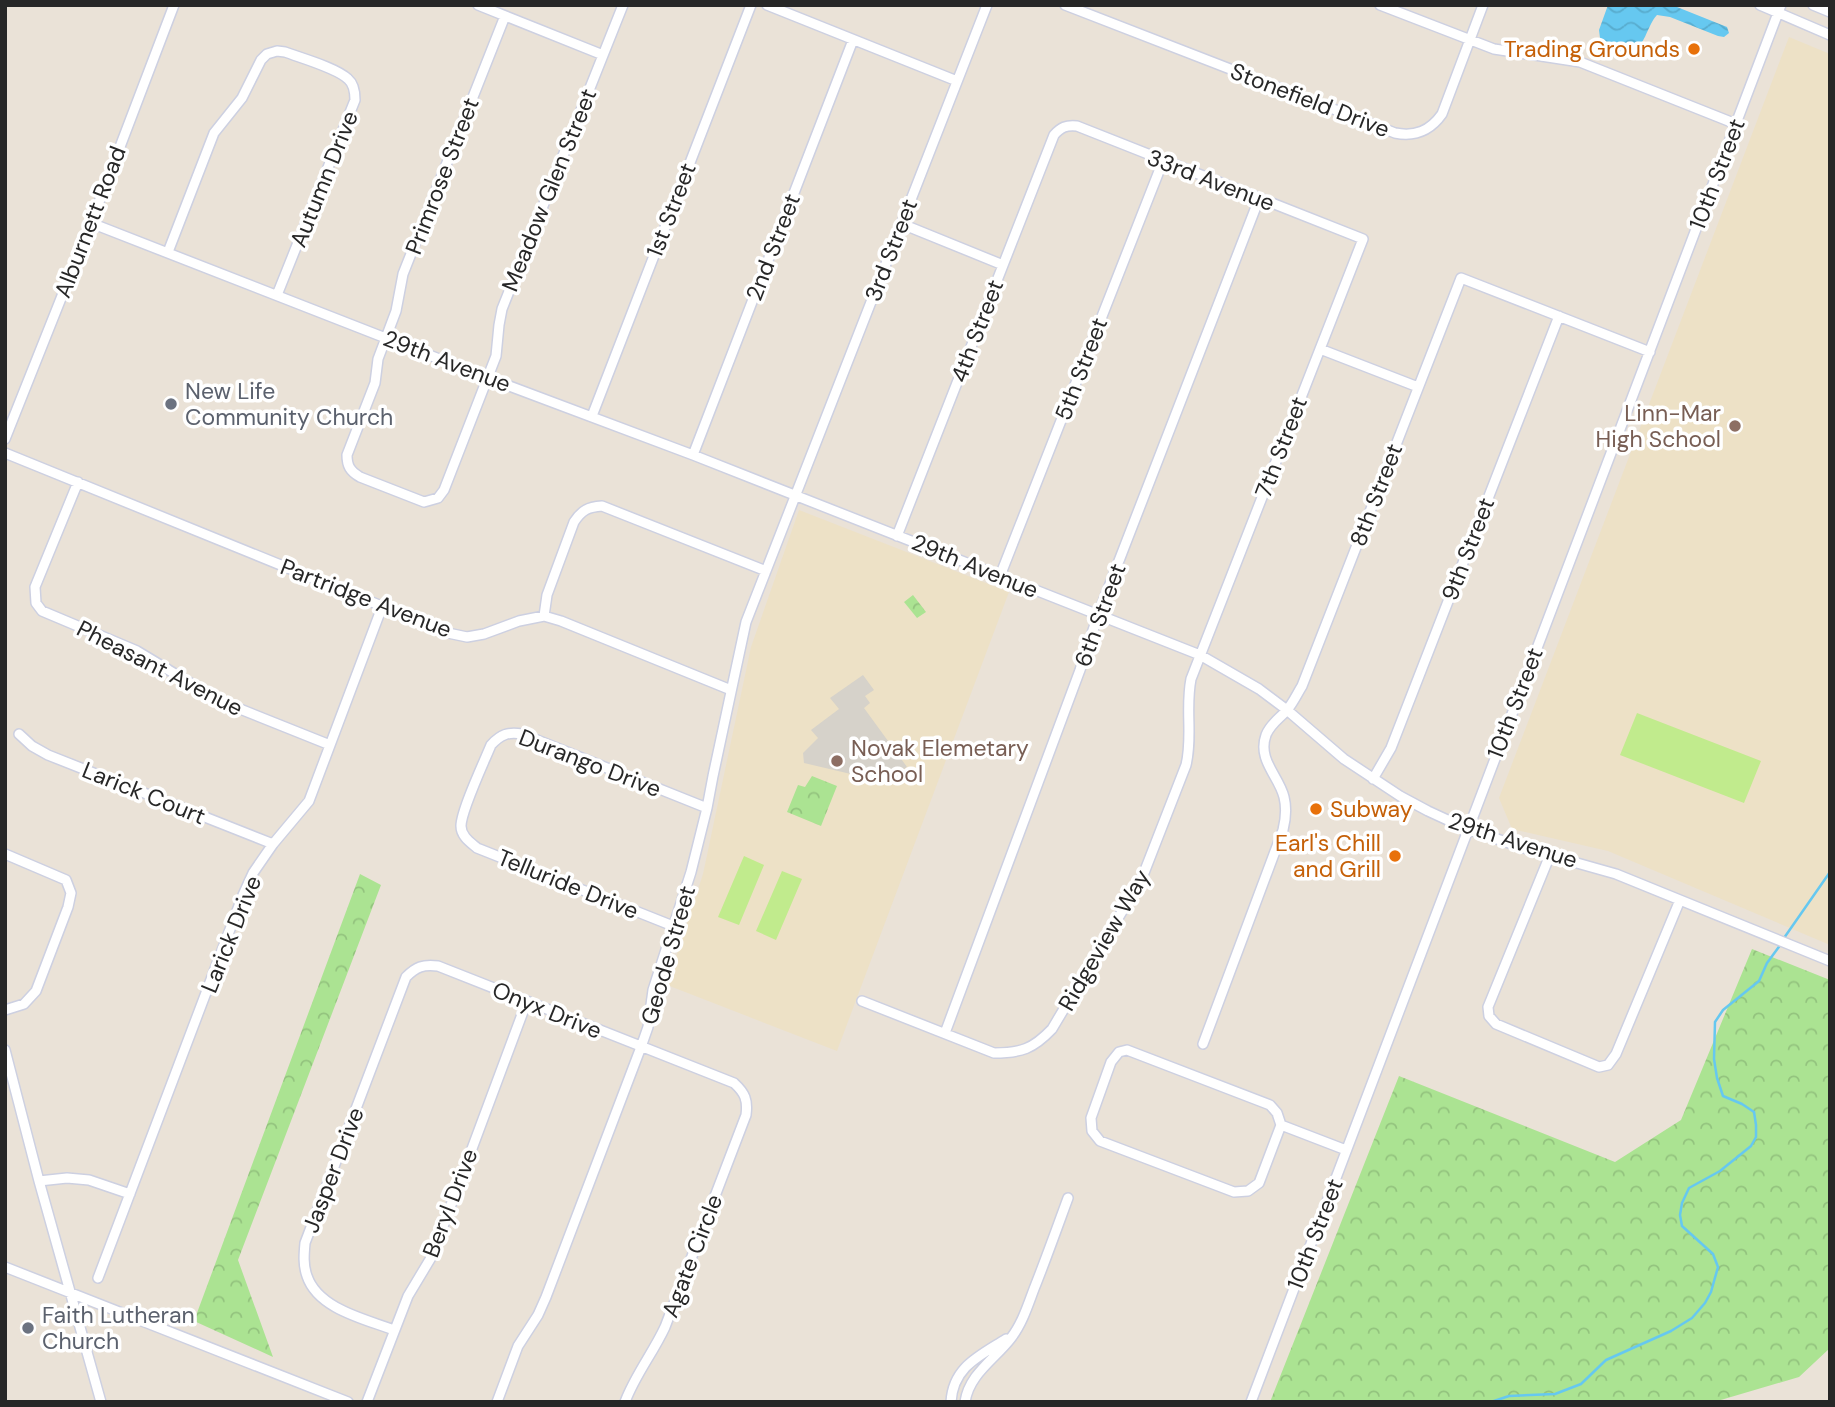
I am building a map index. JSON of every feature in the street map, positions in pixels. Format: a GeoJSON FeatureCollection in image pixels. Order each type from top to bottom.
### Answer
{"type":"FeatureCollection","features":[{"type":"Feature","properties":{"kind":"street","name":"Alburnett Road"},"geometry":{"type":"LineString","coordinates":[[5,439],[174,5]]}},
{"type":"Feature","properties":{"kind":"street"},"geometry":{"type":"LineString","coordinates":[[478,5],[603,55]]}},
{"type":"Feature","properties":{"kind":"street","name":"Meadow Glen Street"},"geometry":{"type":"LineString","coordinates":[[488,378],[496,356],[502,309],[622,5]]}},
{"type":"Feature","properties":{"kind":"street","name":"1st Street"},"geometry":{"type":"LineString","coordinates":[[592,416],[751,5]]}},
{"type":"Feature","properties":{"kind":"street"},"geometry":{"type":"LineString","coordinates":[[767,5],[957,81]]}},
{"type":"Feature","properties":{"kind":"street","name":"3rd Street"},"geometry":{"type":"LineString","coordinates":[[796,495],[987,5]]}},
{"type":"Feature","properties":{"kind":"street","name":"Stonefield Drive"},"geometry":{"type":"LineString","coordinates":[[1065,5],[1406,135],[1424,131],[1442,114],[1483,5]]}},
{"type":"Feature","properties":{"kind":"street"},"geometry":{"type":"LineString","coordinates":[[1380,5],[1494,49],[1580,62],[1736,124]]}},
{"type":"Feature","properties":{"kind":"street"},"geometry":{"type":"LineString","coordinates":[[1760,5],[1779,9],[1830,35]]}},
{"type":"Feature","properties":{"kind":"street"},"geometry":{"type":"LineString","coordinates":[[1813,5],[1830,12]]}},
{"type":"Feature","properties":{"kind":"street","name":"10th Street"},"geometry":{"type":"LineString","coordinates":[[1251,1402],[1779,9]]}},
{"type":"Feature","properties":{"kind":"street","name":"Primrose Street"},"geometry":{"type":"LineString","coordinates":[[488,378],[444,490],[438,498],[424,502],[352,472],[347,464],[347,455],[375,383],[378,359],[396,311],[403,274],[505,16]]}},
{"type":"Feature","properties":{"kind":"street","name":"2nd Street"},"geometry":{"type":"LineString","coordinates":[[693,455],[853,40]]}},
{"type":"Feature","properties":{"kind":"street","name":"Autumn Drive"},"geometry":{"type":"LineString","coordinates":[[168,252],[214,133],[242,98],[261,60],[276,51],[285,52],[340,73],[349,79],[353,86],[355,100],[277,295]]}},
{"type":"Feature","properties":{"kind":"street","name":"33rd Avenue"},"geometry":{"type":"LineString","coordinates":[[1060,129],[1068,125],[1077,127],[1363,239]]}},
{"type":"Feature","properties":{"kind":"street","name":"4th Street"},"geometry":{"type":"LineString","coordinates":[[897,536],[1054,135],[1060,129]]}},
{"type":"Feature","properties":{"kind":"street","name":"5th Street"},"geometry":{"type":"LineString","coordinates":[[1000,576],[1163,161]]}},
{"type":"Feature","properties":{"kind":"street","name":"6th Street"},"geometry":{"type":"LineString","coordinates":[[945,1033],[1098,615],[1259,199]]}},
{"type":"Feature","properties":{"kind":"street","name":"29th Avenue"},"geometry":{"type":"LineString","coordinates":[[91,223],[796,495],[1200,655],[1259,689],[1344,759],[1373,779],[1400,796],[1467,829],[1524,848],[1600,868],[1830,961]]}},
{"type":"Feature","properties":{"kind":"street"},"geometry":{"type":"LineString","coordinates":[[902,224],[1003,265]]}},
{"type":"Feature","properties":{"kind":"street","name":"7th Street"},"geometry":{"type":"LineString","coordinates":[[1200,655],[1363,239]]}},
{"type":"Feature","properties":{"kind":"street","name":"8th Street"},"geometry":{"type":"LineString","coordinates":[[1203,1044],[1287,813],[1284,794],[1266,762],[1266,735],[1273,723],[1287,710],[1302,686],[1461,278],[1559,316]]}},
{"type":"Feature","properties":{"kind":"street"},"geometry":{"type":"LineString","coordinates":[[1559,316],[1650,352]]}},
{"type":"Feature","properties":{"kind":"street","name":"9th Street"},"geometry":{"type":"LineString","coordinates":[[1373,779],[1391,748],[1559,316]]}},
{"type":"Feature","properties":{"kind":"street"},"geometry":{"type":"LineString","coordinates":[[1320,349],[1418,387]]}},
{"type":"Feature","properties":{"kind":"street","name":"Partridge Avenue"},"geometry":{"type":"LineString","coordinates":[[5,453],[448,633],[467,636],[484,634],[519,621],[544,616]]}},
{"type":"Feature","properties":{"kind":"street","name":"Pheasant Avenue"},"geometry":{"type":"LineString","coordinates":[[78,482],[35,587],[36,603],[42,611],[137,651],[220,701],[330,746]]}},
{"type":"Feature","properties":{"kind":"street","name":"Geode Street"},"geometry":{"type":"LineString","coordinates":[[497,1402],[518,1346],[546,1297],[648,1027],[653,990],[691,872],[707,808],[746,622],[796,495]]}},
{"type":"Feature","properties":{"kind":"street"},"geometry":{"type":"LineString","coordinates":[[731,690],[544,616],[547,595],[575,522],[581,512],[591,507],[602,506],[766,571]]}},
{"type":"Feature","properties":{"kind":"street","name":"Larick Drive"},"geometry":{"type":"LineString","coordinates":[[98,1278],[243,895],[253,873],[273,844],[309,801],[382,607]]}},
{"type":"Feature","properties":{"kind":"street","name":"Ridgeview Way"},"geometry":{"type":"LineString","coordinates":[[862,1001],[994,1053],[1015,1053],[1042,1040],[1052,1029],[1142,878],[1186,765],[1189,751],[1188,696],[1200,655]]}},
{"type":"Feature","properties":{"kind":"street","name":"Durango Drive"},"geometry":{"type":"LineString","coordinates":[[466,839],[461,827],[463,815],[491,745],[499,736],[510,732],[523,734],[707,808]]}},
{"type":"Feature","properties":{"kind":"street","name":"Larick Court"},"geometry":{"type":"LineString","coordinates":[[19,734],[48,755],[273,844]]}},
{"type":"Feature","properties":{"kind":"street","name":"Telluride Drive"},"geometry":{"type":"LineString","coordinates":[[466,839],[477,848],[673,926]]}},
{"type":"Feature","properties":{"kind":"street"},"geometry":{"type":"LineString","coordinates":[[5,854],[66,880],[71,893],[36,991],[24,1004],[5,1010]]}},
{"type":"Feature","properties":{"kind":"street"},"geometry":{"type":"LineString","coordinates":[[1550,855],[1488,1007],[1489,1016],[1496,1024],[1599,1067],[1608,1065],[1616,1054],[1680,900]]}},
{"type":"Feature","properties":{"kind":"street","name":"Onyx Drive"},"geometry":{"type":"LineString","coordinates":[[414,969],[425,965],[438,966],[734,1083],[743,1091],[748,1104]]}},
{"type":"Feature","properties":{"kind":"street","name":"Jasper Drive"},"geometry":{"type":"LineString","coordinates":[[394,1330],[331,1305],[315,1292],[307,1277],[304,1261],[305,1243],[405,977],[414,969]]}},
{"type":"Feature","properties":{"kind":"street","name":"Beryl Drive"},"geometry":{"type":"LineString","coordinates":[[367,1402],[408,1296],[432,1256],[527,1001]]}},
{"type":"Feature","properties":{"kind":"street"},"geometry":{"type":"LineString","coordinates":[[5,1050],[101,1402]]}},
{"type":"Feature","properties":{"kind":"street"},"geometry":{"type":"LineString","coordinates":[[1127,1050],[1270,1105],[1277,1113],[1281,1125],[1259,1183],[1248,1191],[1234,1192],[1101,1141],[1092,1131],[1091,1118],[1111,1062],[1119,1052],[1127,1050]]}},
{"type":"Feature","properties":{"kind":"street","name":"Agate Circle"},"geometry":{"type":"LineString","coordinates":[[625,1402],[636,1376],[657,1346],[665,1327],[748,1104]]}},
{"type":"Feature","properties":{"kind":"street"},"geometry":{"type":"LineString","coordinates":[[1281,1125],[1346,1150]]}},
{"type":"Feature","properties":{"kind":"street"},"geometry":{"type":"LineString","coordinates":[[39,1181],[67,1178],[89,1180],[130,1194]]}},
{"type":"Feature","properties":{"kind":"street"},"geometry":{"type":"LineString","coordinates":[[965,1402],[967,1390],[974,1377],[1014,1335],[1027,1308],[1068,1198]]}},
{"type":"Feature","properties":{"kind":"street"},"geometry":{"type":"LineString","coordinates":[[5,1267],[348,1402]]}},
{"type":"Feature","properties":{"kind":"street"},"geometry":{"type":"LineString","coordinates":[[951,1402],[951,1393],[959,1374],[982,1354],[1014,1335]]}},
{"type":"Feature","properties":{"kind":"shaded area","name":"Linn-Mar High School"},"geometry":{"type":"Polygon","coordinates":[[[1789,37],[1830,54],[1830,945],[1608,851],[1512,829],[1499,798],[1789,37]]]}},
{"type":"Feature","properties":{"kind":"shaded area","name":"Novak Elemetary School"},"geometry":{"type":"Polygon","coordinates":[[[799,510],[1009,592],[837,1051],[667,985],[703,874],[751,647],[799,510]]]}},
{"type":"Feature","properties":{"kind":"shaded area"},"geometry":{"type":"Polygon","coordinates":[[[863,675],[874,690],[865,696],[870,703],[864,708],[907,767],[898,773],[872,779],[804,763],[803,753],[818,738],[811,730],[839,709],[830,698],[863,675]]]}},
{"type":"Feature","properties":{"kind":"green space"},"geometry":{"type":"Polygon","coordinates":[[[913,595],[926,612],[917,618],[904,602],[913,595]]]}},
{"type":"Feature","properties":{"kind":"green space"},"geometry":{"type":"Polygon","coordinates":[[[1637,713],[1761,761],[1744,803],[1620,755],[1637,713]]]}},
{"type":"Feature","properties":{"kind":"green space"},"geometry":{"type":"Polygon","coordinates":[[[812,776],[837,786],[821,826],[787,812],[798,785],[805,787],[812,776]]]}},
{"type":"Feature","properties":{"kind":"green space"},"geometry":{"type":"Polygon","coordinates":[[[744,856],[764,865],[739,925],[718,917],[744,856]]]}},
{"type":"Feature","properties":{"kind":"green space"},"geometry":{"type":"Polygon","coordinates":[[[782,871],[802,879],[776,940],[756,931],[782,871]]]}},
{"type":"Feature","properties":{"kind":"green space"},"geometry":{"type":"Polygon","coordinates":[[[360,874],[381,885],[238,1260],[273,1357],[194,1321],[360,874]]]}},
{"type":"Feature","properties":{"kind":"green space"},"geometry":{"type":"Polygon","coordinates":[[[1752,949],[1830,980],[1830,1348],[1799,1377],[1714,1402],[1270,1402],[1399,1076],[1615,1162],[1681,1120],[1752,949]]]}},
{"type":"Feature","properties":{"kind":"water"},"geometry":{"type":"Polygon","coordinates":[[[1608,5],[1672,5],[1727,27],[1729,33],[1724,37],[1718,36],[1670,17],[1657,15],[1639,47],[1629,54],[1600,38],[1599,30],[1608,5]]]}},
{"type":"Feature","properties":{"kind":"waterway"},"geometry":{"type":"LineString","coordinates":[[1784,938],[1830,872]]}},
{"type":"Feature","properties":{"kind":"waterway"},"geometry":{"type":"LineString","coordinates":[[1491,1402],[1509,1396],[1555,1394],[1581,1384],[1606,1360],[1671,1331],[1692,1318],[1705,1303],[1718,1267],[1713,1254],[1682,1226],[1682,1203],[1689,1188],[1720,1171],[1751,1146],[1756,1137],[1754,1112],[1723,1096],[1714,1059],[1715,1022],[1723,1010],[1759,981],[1767,963],[1781,944]]}},
{"type":"Feature","properties":{"kind":"place","name":"Trading Grounds"},"geometry":{"type":"Point","coordinates":[1694,49]}},
{"type":"Feature","properties":{"kind":"place","name":"New Life Community Church"},"geometry":{"type":"Point","coordinates":[171,404]}},
{"type":"Feature","properties":{"kind":"place","name":"Linn-Mar High School"},"geometry":{"type":"Point","coordinates":[1735,426]}},
{"type":"Feature","properties":{"kind":"place","name":"Novak Elemetary School"},"geometry":{"type":"Point","coordinates":[837,761]}},
{"type":"Feature","properties":{"kind":"place","name":"Subway"},"geometry":{"type":"Point","coordinates":[1316,809]}},
{"type":"Feature","properties":{"kind":"place","name":"Earl's Chill and Grill"},"geometry":{"type":"Point","coordinates":[1395,856]}},
{"type":"Feature","properties":{"kind":"place","name":"Faith Lutheran Church"},"geometry":{"type":"Point","coordinates":[28,1328]}}]}
